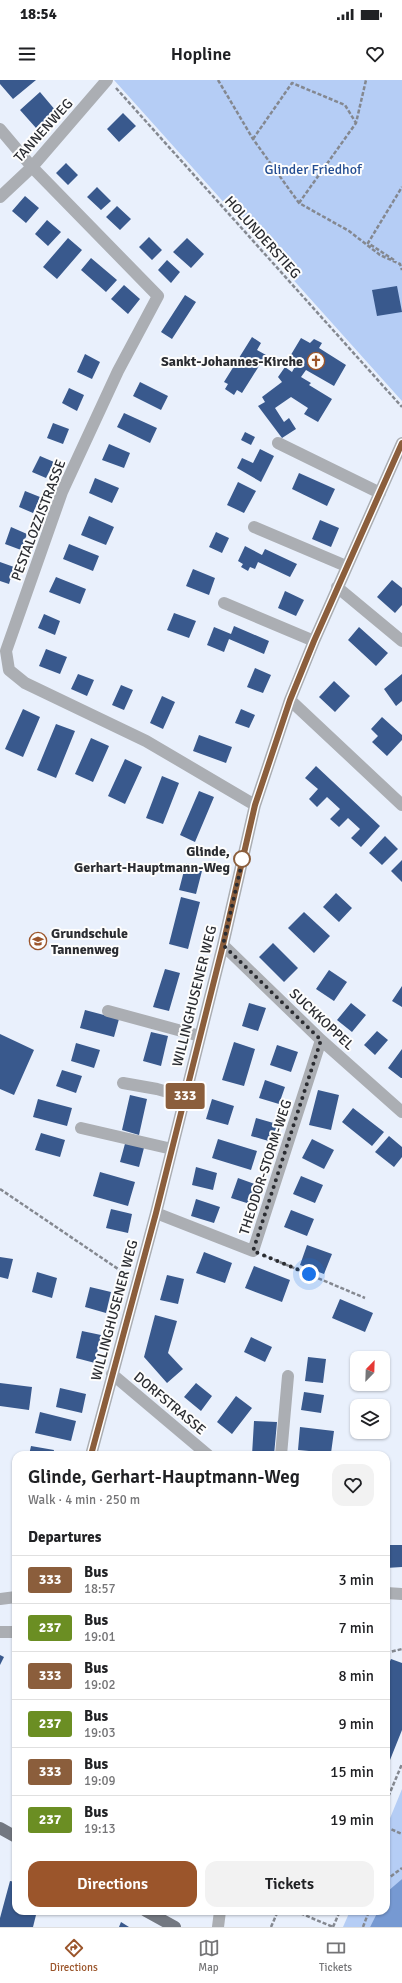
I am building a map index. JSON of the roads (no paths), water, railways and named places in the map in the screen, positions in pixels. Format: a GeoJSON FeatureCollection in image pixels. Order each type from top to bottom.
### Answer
{"type":"FeatureCollection","features":[{"type":"Feature","properties":{"kind":"main road"},"geometry":{"type":"LineString","coordinates":[[0,1828],[12,1835]]}},
{"type":"Feature","properties":{"kind":"main road"},"geometry":{"type":"LineString","coordinates":[[153,1915],[175,1927]]}},
{"type":"Feature","properties":{"kind":"street","name":"TANNENWEG"},"geometry":{"type":"LineString","coordinates":[[0,197],[32,167],[111,83]]}},
{"type":"Feature","properties":{"kind":"street"},"geometry":{"type":"LineString","coordinates":[[0,129],[32,167]]}},
{"type":"Feature","properties":{"kind":"street","name":"PESTALOZZISTRASSE"},"geometry":{"type":"LineString","coordinates":[[32,167],[158,296],[118,371],[62,492],[6,651],[9,670],[25,683],[146,741],[255,805]]}},
{"type":"Feature","properties":{"kind":"street"},"geometry":{"type":"LineString","coordinates":[[278,442],[380,493]]}},
{"type":"Feature","properties":{"kind":"street","name":"WILLINGHUSENER WEG"},"geometry":{"type":"LineString","coordinates":[[92,1451],[156,1213],[223,945],[255,805],[290,700],[314,641],[346,566],[401,447]]}},
{"type":"Feature","properties":{"kind":"street"},"geometry":{"type":"LineString","coordinates":[[254,527],[346,566]]}},
{"type":"Feature","properties":{"kind":"street"},"geometry":{"type":"LineString","coordinates":[[337,587],[402,641]]}},
{"type":"Feature","properties":{"kind":"street"},"geometry":{"type":"LineString","coordinates":[[224,603],[314,641]]}},
{"type":"Feature","properties":{"kind":"street"},"geometry":{"type":"LineString","coordinates":[[290,700],[402,805]]}},
{"type":"Feature","properties":{"kind":"street","name":"SUCKKOPPEL"},"geometry":{"type":"LineString","coordinates":[[223,945],[321,1040],[402,1112]]}},
{"type":"Feature","properties":{"kind":"street"},"geometry":{"type":"LineString","coordinates":[[108,1011],[200,1036]]}},
{"type":"Feature","properties":{"kind":"street","name":"THEODOR-STORM-WEG"},"geometry":{"type":"LineString","coordinates":[[156,1213],[253,1251],[321,1040]]}},
{"type":"Feature","properties":{"kind":"street"},"geometry":{"type":"LineString","coordinates":[[123,1083],[157,1089],[185,1097]]}},
{"type":"Feature","properties":{"kind":"street"},"geometry":{"type":"LineString","coordinates":[[81,1128],[172,1149]]}},
{"type":"Feature","properties":{"kind":"street","name":"DORFSTRASSE"},"geometry":{"type":"LineString","coordinates":[[112,1374],[203,1451]]}},
{"type":"Feature","properties":{"kind":"street"},"geometry":{"type":"LineString","coordinates":[[281,1451],[288,1376]]}},
{"type":"Feature","properties":{"kind":"street"},"geometry":{"type":"LineString","coordinates":[[390,1593],[402,1594]]}},
{"type":"Feature","properties":{"kind":"street"},"geometry":{"type":"LineString","coordinates":[[0,1599],[12,1598]]}},
{"type":"Feature","properties":{"kind":"street"},"geometry":{"type":"LineString","coordinates":[[0,1632],[12,1632]]}},
{"type":"Feature","properties":{"kind":"street"},"geometry":{"type":"LineString","coordinates":[[218,1927],[220,1915]]}},
{"type":"Feature","properties":{"kind":"place","name":"Sankt-Johannes-Kirche"},"geometry":{"type":"Point","coordinates":[316,361]}},
{"type":"Feature","properties":{"kind":"place","name":"Glinde, Gerhart-Hauptmann-Weg"},"geometry":{"type":"Point","coordinates":[242,859]}},
{"type":"Feature","properties":{"kind":"place","name":"Grundschule Tannenweg"},"geometry":{"type":"Point","coordinates":[38,941]}},
{"type":"Feature","properties":{"kind":"park label","name":"Glinder Friedhof"},"geometry":{"type":"Point","coordinates":[313,169]}}]}
